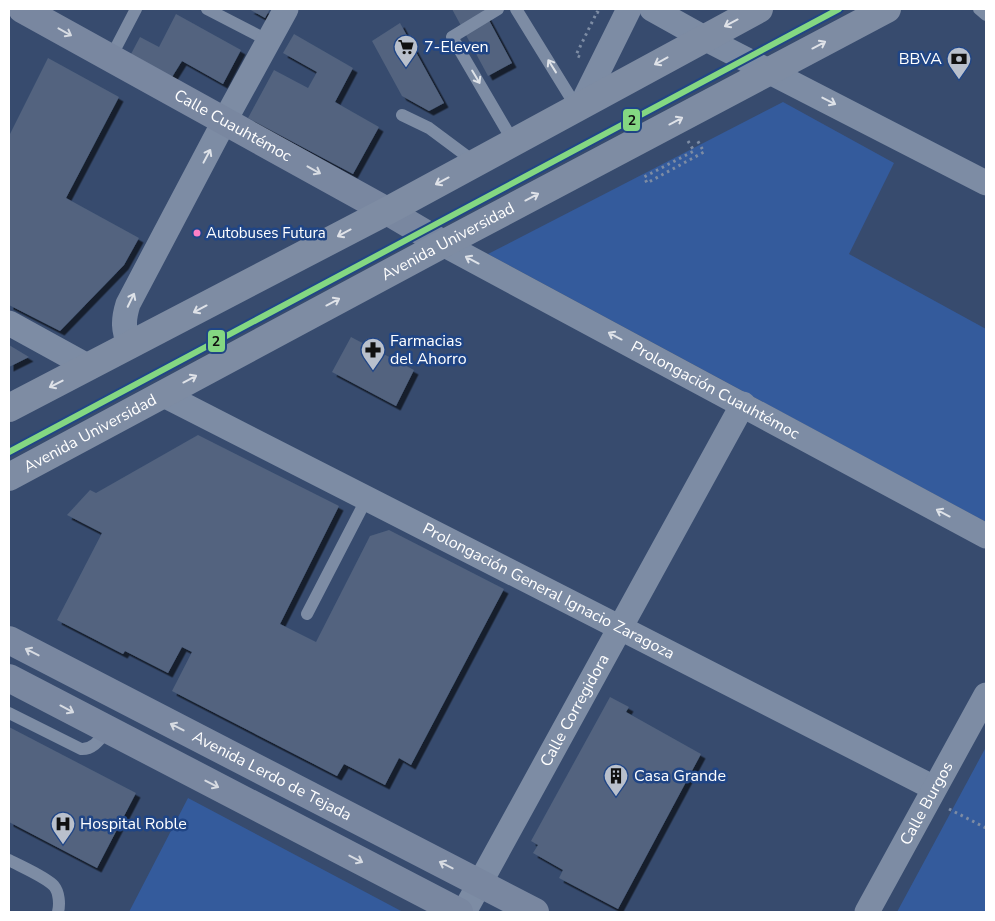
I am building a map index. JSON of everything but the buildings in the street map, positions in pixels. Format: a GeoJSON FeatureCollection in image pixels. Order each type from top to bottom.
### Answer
{"type":"FeatureCollection","features":[{"type":"Feature","properties":{"kind":"highway"},"geometry":{"type":"LineString","coordinates":[[9,408],[388,211],[759,9]]}},
{"type":"Feature","properties":{"kind":"highway","name":"Avenida Universidad"},"geometry":{"type":"LineString","coordinates":[[9,477],[887,9]]}},
{"type":"Feature","properties":{"kind":"street","name":"Calle Cuauhtémoc"},"geometry":{"type":"LineString","coordinates":[[22,9],[226,120],[443,244]]}},
{"type":"Feature","properties":{"kind":"street"},"geometry":{"type":"LineString","coordinates":[[130,346],[124,327],[124,315],[128,304],[286,9]]}},
{"type":"Feature","properties":{"kind":"street"},"geometry":{"type":"LineString","coordinates":[[579,107],[629,9]]}},
{"type":"Feature","properties":{"kind":"street"},"geometry":{"type":"LineString","coordinates":[[652,9],[704,38],[986,183]]}},
{"type":"Feature","properties":{"kind":"street","name":"Prolongación Cuauhtémoc"},"geometry":{"type":"LineString","coordinates":[[443,244],[986,536]]}},
{"type":"Feature","properties":{"kind":"street"},"geometry":{"type":"LineString","coordinates":[[9,323],[89,367]]}},
{"type":"Feature","properties":{"kind":"street","name":"Prolongación General Ignacio Zaragoza"},"geometry":{"type":"LineString","coordinates":[[162,394],[620,628],[932,793]]}},
{"type":"Feature","properties":{"kind":"street","name":"Calle Corregidora"},"geometry":{"type":"LineString","coordinates":[[464,912],[743,404]]}},
{"type":"Feature","properties":{"kind":"street","name":"Avenida Lerdo de Tejada"},"geometry":{"type":"LineString","coordinates":[[9,640],[535,912]]}},
{"type":"Feature","properties":{"kind":"street","name":"Avenida Lerdo de Tejada"},"geometry":{"type":"LineString","coordinates":[[9,678],[459,912]]}},
{"type":"Feature","properties":{"kind":"street","name":"Calle Burgos"},"geometry":{"type":"LineString","coordinates":[[867,912],[986,695]]}},
{"type":"Feature","properties":{"kind":"lane"},"geometry":{"type":"LineString","coordinates":[[111,57],[136,9]]}},
{"type":"Feature","properties":{"kind":"lane"},"geometry":{"type":"LineString","coordinates":[[207,9],[269,41]]}},
{"type":"Feature","properties":{"kind":"lane"},"geometry":{"type":"LineString","coordinates":[[498,9],[452,36],[514,143]]}},
{"type":"Feature","properties":{"kind":"lane"},"geometry":{"type":"LineString","coordinates":[[516,9],[579,107]]}},
{"type":"Feature","properties":{"kind":"lane"},"geometry":{"type":"LineString","coordinates":[[979,9],[986,16]]}},
{"type":"Feature","properties":{"kind":"lane"},"geometry":{"type":"LineString","coordinates":[[402,115],[429,128],[476,163]]}},
{"type":"Feature","properties":{"kind":"lane"},"geometry":{"type":"LineString","coordinates":[[307,614],[367,498]]}},
{"type":"Feature","properties":{"kind":"lane"},"geometry":{"type":"LineString","coordinates":[[9,713],[81,749],[91,748],[108,730]]}},
{"type":"Feature","properties":{"kind":"lane"},"geometry":{"type":"LineString","coordinates":[[9,860],[40,876],[54,886],[58,894],[58,912]]}},
{"type":"Feature","properties":{"kind":"path"},"geometry":{"type":"LineString","coordinates":[[694,151],[644,177],[647,182],[704,152]]}},
{"type":"Feature","properties":{"kind":"path"},"geometry":{"type":"LineString","coordinates":[[932,793],[986,828]]}},
{"type":"Feature","properties":{"kind":"shaded area"},"geometry":{"type":"Polygon","coordinates":[[[783,102],[894,163],[849,254],[986,329],[986,522],[488,254],[783,102]]]}},
{"type":"Feature","properties":{"kind":"shaded area"},"geometry":{"type":"Polygon","coordinates":[[[986,747],[986,912],[897,912],[986,747]]]}},
{"type":"Feature","properties":{"kind":"shaded area"},"geometry":{"type":"Polygon","coordinates":[[[188,798],[403,912],[129,912],[188,798]]]}},
{"type":"Feature","properties":{"kind":"transit line","name":"2"},"geometry":{"type":"LineString","coordinates":[[9,452],[839,9]]}},
{"type":"Feature","properties":{"kind":"place","name":"7-Eleven"},"geometry":{"type":"Point","coordinates":[406,68]}},
{"type":"Feature","properties":{"kind":"place","name":"BBVA"},"geometry":{"type":"Point","coordinates":[959,80]}},
{"type":"Feature","properties":{"kind":"place","name":"Autobuses Futura"},"geometry":{"type":"Point","coordinates":[197,233]}},
{"type":"Feature","properties":{"kind":"place","name":"Farmacias del Ahorro"},"geometry":{"type":"Point","coordinates":[373,371]}},
{"type":"Feature","properties":{"kind":"place","name":"Casa Grande"},"geometry":{"type":"Point","coordinates":[616,797]}},
{"type":"Feature","properties":{"kind":"place","name":"Hospital Roble"},"geometry":{"type":"Point","coordinates":[63,845]}}]}
